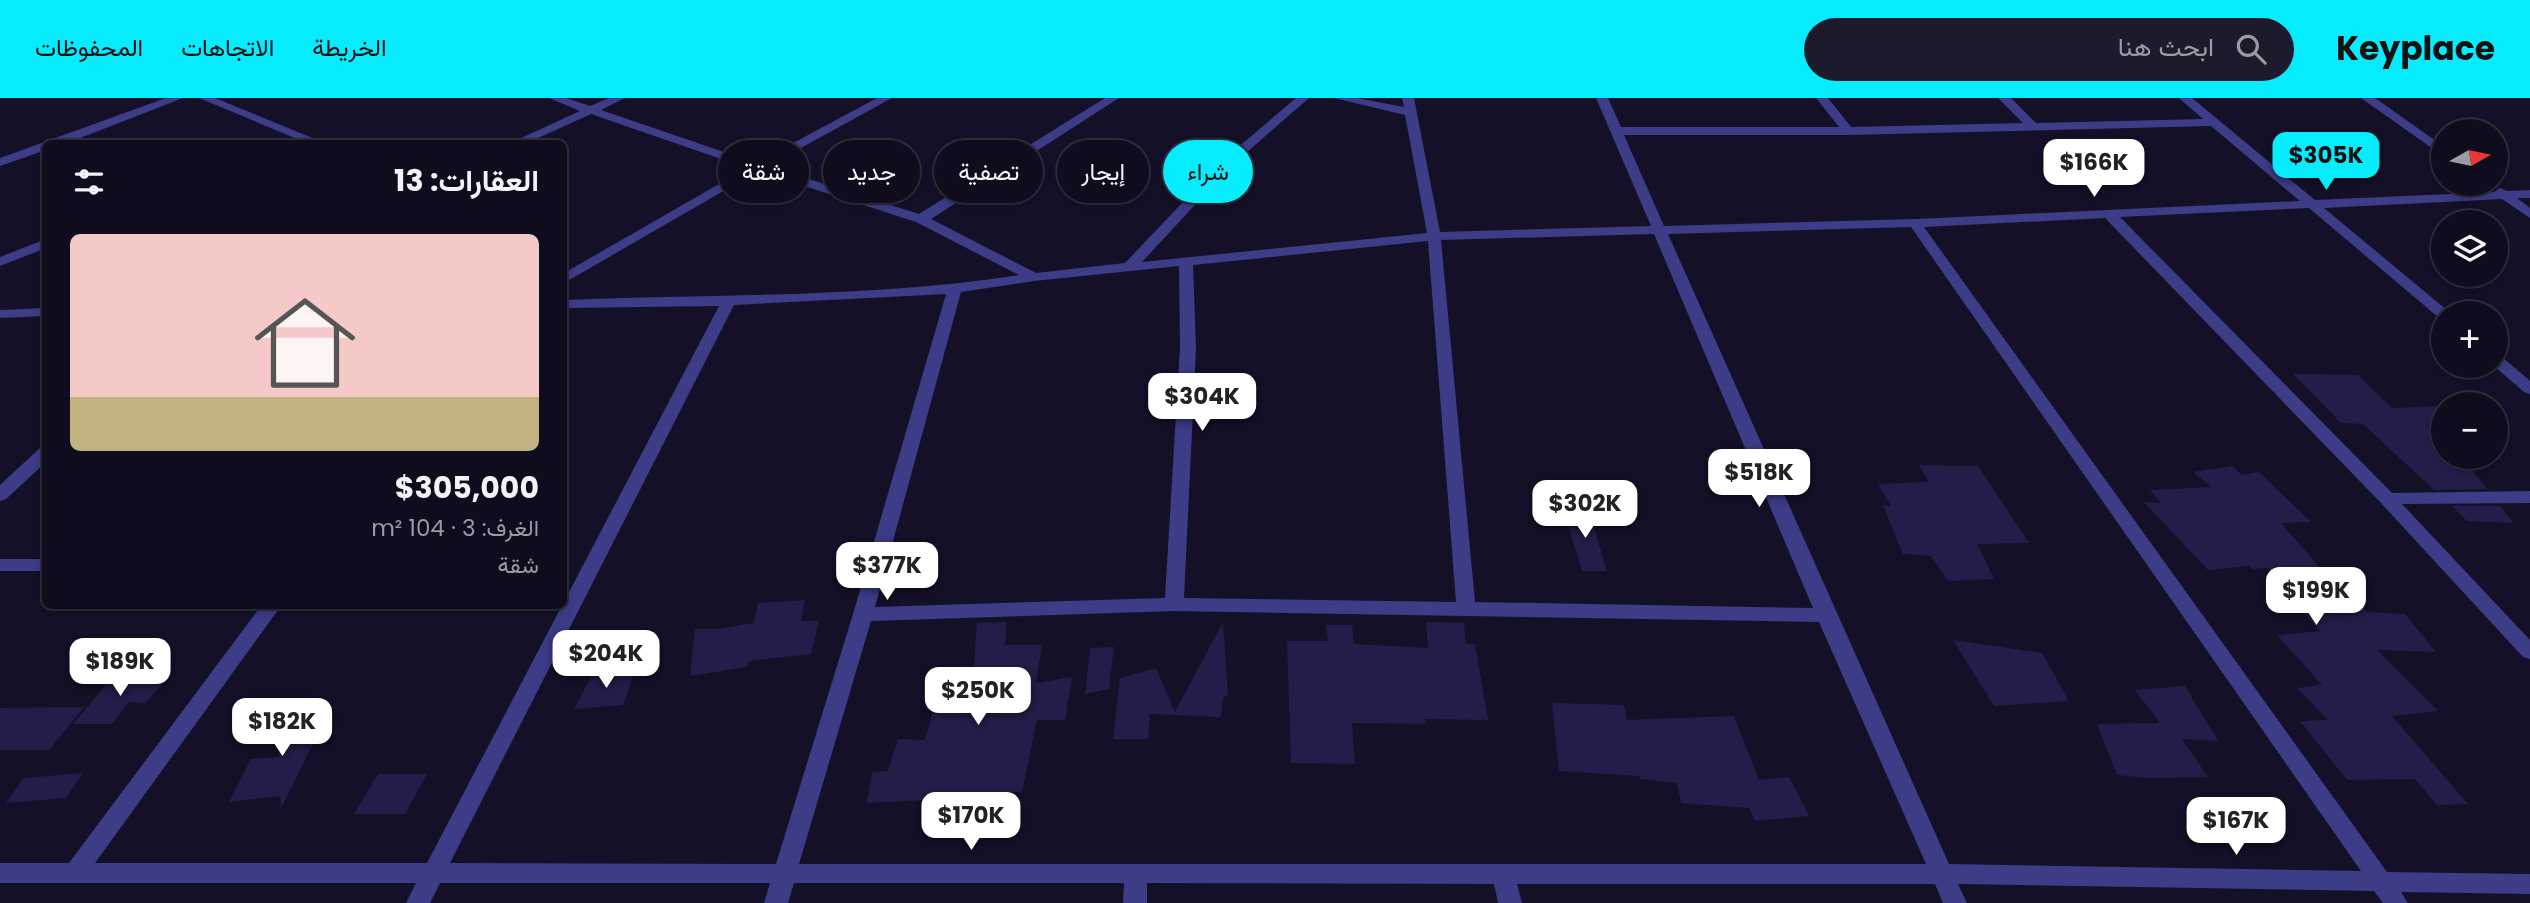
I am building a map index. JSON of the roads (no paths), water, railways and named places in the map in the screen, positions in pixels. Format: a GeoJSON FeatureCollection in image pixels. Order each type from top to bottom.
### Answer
{"type":"FeatureCollection","features":[{"type":"Feature","properties":{"kind":"street"},"geometry":{"type":"LineString","coordinates":[[63,140],[177,98]]}},
{"type":"Feature","properties":{"kind":"street"},"geometry":{"type":"LineString","coordinates":[[205,98],[310,140]]}},
{"type":"Feature","properties":{"kind":"street"},"geometry":{"type":"LineString","coordinates":[[555,98],[718,154]]}},
{"type":"Feature","properties":{"kind":"street"},"geometry":{"type":"LineString","coordinates":[[523,140],[619,98]]}},
{"type":"Feature","properties":{"kind":"street"},"geometry":{"type":"LineString","coordinates":[[808,140],[887,98]]}},
{"type":"Feature","properties":{"kind":"street"},"geometry":{"type":"LineString","coordinates":[[921,219],[1113,98]]}},
{"type":"Feature","properties":{"kind":"street"},"geometry":{"type":"LineString","coordinates":[[1130,266],[1227,163],[1303,98]]}},
{"type":"Feature","properties":{"kind":"street"},"geometry":{"type":"LineString","coordinates":[[1340,98],[1408,105],[1434,236],[1466,610]]}},
{"type":"Feature","properties":{"kind":"street"},"geometry":{"type":"LineString","coordinates":[[1602,98],[1826,615],[1955,903]]}},
{"type":"Feature","properties":{"kind":"street"},"geometry":{"type":"LineString","coordinates":[[1822,98],[1848,131]]}},
{"type":"Feature","properties":{"kind":"street"},"geometry":{"type":"LineString","coordinates":[[2004,98],[2035,128]]}},
{"type":"Feature","properties":{"kind":"street"},"geometry":{"type":"LineString","coordinates":[[2185,98],[2431,304]]}},
{"type":"Feature","properties":{"kind":"street"},"geometry":{"type":"LineString","coordinates":[[2367,98],[2431,143]]}},
{"type":"Feature","properties":{"kind":"street"},"geometry":{"type":"LineString","coordinates":[[1616,131],[1848,131],[2214,122]]}},
{"type":"Feature","properties":{"kind":"street"},"geometry":{"type":"LineString","coordinates":[[294,140],[301,137]]}},
{"type":"Feature","properties":{"kind":"street"},"geometry":{"type":"LineString","coordinates":[[0,162],[42,147]]}},
{"type":"Feature","properties":{"kind":"street"},"geometry":{"type":"LineString","coordinates":[[809,183],[921,219],[1034,277]]}},
{"type":"Feature","properties":{"kind":"street"},"geometry":{"type":"LineString","coordinates":[[567,277],[718,190]]}},
{"type":"Feature","properties":{"kind":"street"},"geometry":{"type":"LineString","coordinates":[[2508,195],[2530,194]]}},
{"type":"Feature","properties":{"kind":"street"},"geometry":{"type":"LineString","coordinates":[[567,304],[729,301],[954,289],[1130,266],[1434,236],[1915,223],[2485,196]]}},
{"type":"Feature","properties":{"kind":"street"},"geometry":{"type":"LineString","coordinates":[[2505,196],[2530,214]]}},
{"type":"Feature","properties":{"kind":"street"},"geometry":{"type":"LineString","coordinates":[[2110,215],[2386,499],[2530,652]]}},
{"type":"Feature","properties":{"kind":"street"},"geometry":{"type":"LineString","coordinates":[[1915,223],[2396,903]]}},
{"type":"Feature","properties":{"kind":"street"},"geometry":{"type":"LineString","coordinates":[[0,261],[42,245]]}},
{"type":"Feature","properties":{"kind":"street"},"geometry":{"type":"LineString","coordinates":[[1174,604],[1188,347],[1186,260]]}},
{"type":"Feature","properties":{"kind":"street"},"geometry":{"type":"LineString","coordinates":[[776,903],[863,614],[954,289]]}},
{"type":"Feature","properties":{"kind":"street"},"geometry":{"type":"LineString","coordinates":[[418,903],[729,301]]}},
{"type":"Feature","properties":{"kind":"street"},"geometry":{"type":"LineString","coordinates":[[0,313],[42,312]]}},
{"type":"Feature","properties":{"kind":"street"},"geometry":{"type":"LineString","coordinates":[[2508,369],[2530,388]]}},
{"type":"Feature","properties":{"kind":"street"},"geometry":{"type":"LineString","coordinates":[[0,495],[42,456]]}},
{"type":"Feature","properties":{"kind":"street"},"geometry":{"type":"LineString","coordinates":[[2386,499],[2530,497]]}},
{"type":"Feature","properties":{"kind":"street"},"geometry":{"type":"LineString","coordinates":[[0,565],[42,565]]}},
{"type":"Feature","properties":{"kind":"street"},"geometry":{"type":"LineString","coordinates":[[863,614],[1174,604],[1826,615]]}},
{"type":"Feature","properties":{"kind":"street"},"geometry":{"type":"LineString","coordinates":[[75,873],[269,609]]}},
{"type":"Feature","properties":{"kind":"street"},"geometry":{"type":"LineString","coordinates":[[0,873],[1941,874],[2530,884]]}},
{"type":"Feature","properties":{"kind":"street"},"geometry":{"type":"LineString","coordinates":[[1135,903],[1136,874]]}},
{"type":"Feature","properties":{"kind":"street"},"geometry":{"type":"LineString","coordinates":[[1504,875],[1510,903]]}}]}
